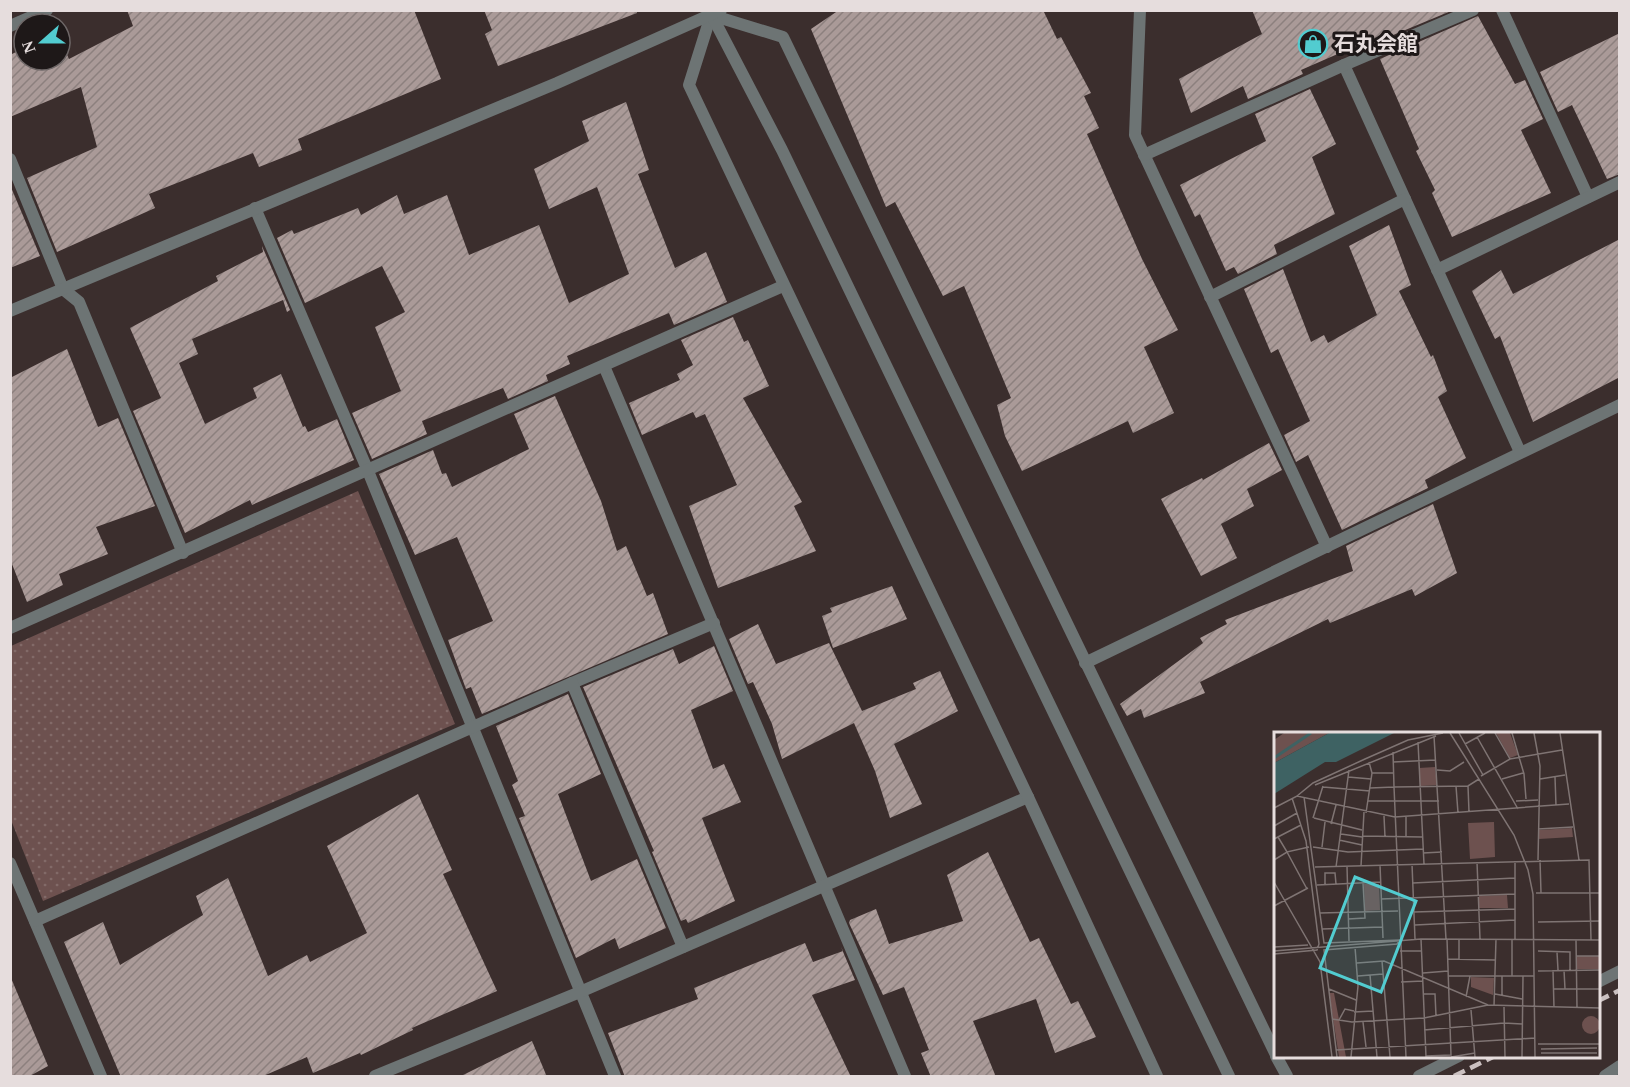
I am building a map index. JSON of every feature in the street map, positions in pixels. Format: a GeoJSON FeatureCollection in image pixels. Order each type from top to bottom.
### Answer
{"type":"FeatureCollection","features":[{"type":"Feature","properties":{"kind":"street"},"geometry":{"type":"LineString","coordinates":[[10,26],[47,10]]}},
{"type":"Feature","properties":{"kind":"street"},"geometry":{"type":"LineString","coordinates":[[1140,10],[1135,135],[1327,547]]}},
{"type":"Feature","properties":{"kind":"street"},"geometry":{"type":"LineString","coordinates":[[1144,155],[1473,10]]}},
{"type":"Feature","properties":{"kind":"street"},"geometry":{"type":"LineString","coordinates":[[1502,10],[1588,197]]}},
{"type":"Feature","properties":{"kind":"street"},"geometry":{"type":"LineString","coordinates":[[714,12],[1229,1077]]}},
{"type":"Feature","properties":{"kind":"street"},"geometry":{"type":"LineString","coordinates":[[714,12],[689,85],[1028,797],[1157,1077]]}},
{"type":"Feature","properties":{"kind":"street"},"geometry":{"type":"LineString","coordinates":[[10,311],[557,83],[714,12],[783,37],[1274,1051]]}},
{"type":"Feature","properties":{"kind":"street"},"geometry":{"type":"LineString","coordinates":[[1344,65],[1520,452]]}},
{"type":"Feature","properties":{"kind":"street"},"geometry":{"type":"LineString","coordinates":[[10,159],[63,289],[79,302],[183,553]]}},
{"type":"Feature","properties":{"kind":"street"},"geometry":{"type":"LineString","coordinates":[[1437,270],[1620,182]]}},
{"type":"Feature","properties":{"kind":"street"},"geometry":{"type":"LineString","coordinates":[[1210,297],[1405,199]]}},
{"type":"Feature","properties":{"kind":"street"},"geometry":{"type":"LineString","coordinates":[[255,208],[368,471],[615,1077]]}},
{"type":"Feature","properties":{"kind":"street"},"geometry":{"type":"LineString","coordinates":[[10,628],[783,286]]}},
{"type":"Feature","properties":{"kind":"street"},"geometry":{"type":"LineString","coordinates":[[604,366],[905,1077]]}},
{"type":"Feature","properties":{"kind":"street"},"geometry":{"type":"LineString","coordinates":[[1085,663],[1620,405]]}},
{"type":"Feature","properties":{"kind":"street"},"geometry":{"type":"LineString","coordinates":[[35,921],[473,729],[572,683],[714,623]]}},
{"type":"Feature","properties":{"kind":"street"},"geometry":{"type":"LineString","coordinates":[[572,683],[683,947]]}},
{"type":"Feature","properties":{"kind":"street"},"geometry":{"type":"LineString","coordinates":[[375,1077],[580,992],[1028,797]]}},
{"type":"Feature","properties":{"kind":"street"},"geometry":{"type":"LineString","coordinates":[[10,863],[101,1077]]}},
{"type":"Feature","properties":{"kind":"street"},"geometry":{"type":"LineString","coordinates":[[1600,981],[1620,971]]}},
{"type":"Feature","properties":{"kind":"street"},"geometry":{"type":"LineString","coordinates":[[1277,1057],[1287,1077]]}},
{"type":"Feature","properties":{"kind":"street"},"geometry":{"type":"LineString","coordinates":[[1419,1077],[1457,1057]]}},
{"type":"Feature","properties":{"kind":"street"},"geometry":{"type":"LineString","coordinates":[[1605,1077],[1620,1066]]}},
{"type":"Feature","properties":{"kind":"shaded area"},"geometry":{"type":"Polygon","coordinates":[[[358,491],[455,724],[43,901],[11,820],[11,646],[358,491]]]}},
{"type":"Feature","properties":{"kind":"building"},"geometry":{"type":"Polygon","coordinates":[[[127,10],[414,10],[441,79],[298,139],[302,150],[259,167],[253,153],[149,194],[155,208],[57,252],[27,178],[97,147],[81,87],[10,117],[10,55],[12,54],[12,72],[72,72],[72,57],[133,26],[127,10]]]}},
{"type":"Feature","properties":{"kind":"building"},"geometry":{"type":"Polygon","coordinates":[[[484,10],[636,10],[637,13],[498,66],[485,34],[492,30],[484,10]]]}},
{"type":"Feature","properties":{"kind":"building"},"geometry":{"type":"Polygon","coordinates":[[[839,10],[1043,10],[1057,39],[1061,37],[1091,93],[1084,96],[1099,128],[1087,134],[1142,259],[1178,330],[1144,347],[1174,413],[1133,433],[1128,421],[1022,471],[1005,436],[997,405],[1011,398],[964,286],[943,296],[895,202],[886,207],[811,29],[839,10]]]}},
{"type":"Feature","properties":{"kind":"building"},"geometry":{"type":"Polygon","coordinates":[[[1252,10],[1451,11],[1374,43],[1372,39],[1301,70],[1303,74],[1248,99],[1243,86],[1191,113],[1179,79],[1262,34],[1252,10]]]}},
{"type":"Feature","properties":{"kind":"building"},"geometry":{"type":"Polygon","coordinates":[[[1478,16],[1515,84],[1525,80],[1543,119],[1521,130],[1551,193],[1452,237],[1432,193],[1435,190],[1416,151],[1419,149],[1380,59],[1478,16]]]}},
{"type":"Feature","properties":{"kind":"building"},"geometry":{"type":"Polygon","coordinates":[[[1620,33],[1620,174],[1607,179],[1572,105],[1558,112],[1540,72],[1620,33]]]}},
{"type":"Feature","properties":{"kind":"building"},"geometry":{"type":"Polygon","coordinates":[[[1310,89],[1336,144],[1312,157],[1335,214],[1274,245],[1277,254],[1238,274],[1234,267],[1226,271],[1200,214],[1195,217],[1180,185],[1266,141],[1255,114],[1310,89]]]}},
{"type":"Feature","properties":{"kind":"building"},"geometry":{"type":"Polygon","coordinates":[[[626,102],[649,170],[638,174],[675,268],[706,252],[727,302],[674,325],[669,313],[567,356],[570,364],[546,375],[548,381],[508,399],[503,388],[422,421],[427,434],[372,459],[352,413],[401,391],[375,327],[405,312],[382,266],[305,303],[277,238],[292,230],[294,234],[358,208],[361,215],[397,195],[404,214],[447,195],[469,255],[539,225],[569,303],[629,274],[597,187],[549,209],[534,169],[589,141],[582,121],[626,102]]]}},
{"type":"Feature","properties":{"kind":"building"},"geometry":{"type":"Polygon","coordinates":[[[10,185],[40,256],[10,268],[10,185]]]}},
{"type":"Feature","properties":{"kind":"building"},"geometry":{"type":"Polygon","coordinates":[[[1389,225],[1411,285],[1399,291],[1431,357],[1433,355],[1447,391],[1438,397],[1466,458],[1425,480],[1428,488],[1342,530],[1308,455],[1296,462],[1284,435],[1310,421],[1278,349],[1271,353],[1244,289],[1283,269],[1311,342],[1324,335],[1328,343],[1377,315],[1349,246],[1389,225]]]}},
{"type":"Feature","properties":{"kind":"building"},"geometry":{"type":"Polygon","coordinates":[[[1620,239],[1620,377],[1533,422],[1500,336],[1495,339],[1472,291],[1501,270],[1513,294],[1620,239]]]}},
{"type":"Feature","properties":{"kind":"building"},"geometry":{"type":"Polygon","coordinates":[[[262,246],[290,310],[287,312],[283,300],[192,339],[198,354],[179,363],[205,424],[257,398],[253,388],[281,374],[303,427],[305,426],[308,432],[337,419],[354,460],[252,505],[250,500],[185,533],[133,411],[161,398],[130,328],[218,281],[216,276],[263,252],[262,246]]]}},
{"type":"Feature","properties":{"kind":"building"},"geometry":{"type":"Polygon","coordinates":[[[733,317],[744,342],[748,340],[769,386],[743,398],[802,502],[794,506],[816,551],[718,588],[689,506],[737,485],[705,414],[696,418],[693,412],[642,435],[629,403],[680,380],[677,374],[693,365],[681,340],[733,317]]]}},
{"type":"Feature","properties":{"kind":"building"},"geometry":{"type":"Polygon","coordinates":[[[67,349],[98,427],[118,418],[155,506],[96,527],[108,554],[59,574],[63,585],[27,602],[10,559],[10,378],[67,349]]]}},
{"type":"Feature","properties":{"kind":"building"},"geometry":{"type":"Polygon","coordinates":[[[555,396],[601,501],[617,551],[626,546],[647,596],[653,593],[668,634],[482,714],[471,687],[466,689],[448,640],[493,621],[457,537],[415,555],[379,474],[433,450],[442,474],[446,473],[452,487],[529,449],[514,414],[555,396]]]}},
{"type":"Feature","properties":{"kind":"building"},"geometry":{"type":"Polygon","coordinates":[[[1269,443],[1282,470],[1247,489],[1254,506],[1221,524],[1237,558],[1201,576],[1161,499],[1202,478],[1203,480],[1269,443]]]}},
{"type":"Feature","properties":{"kind":"building"},"geometry":{"type":"Polygon","coordinates":[[[1433,504],[1457,573],[1415,596],[1412,589],[1330,623],[1328,619],[1200,682],[1205,693],[1144,718],[1141,709],[1127,716],[1120,704],[1203,643],[1200,638],[1227,624],[1225,620],[1353,571],[1346,546],[1433,504]]]}},
{"type":"Feature","properties":{"kind":"building"},"geometry":{"type":"Polygon","coordinates":[[[892,586],[907,619],[833,648],[822,616],[832,612],[830,608],[892,586]]]}},
{"type":"Feature","properties":{"kind":"building"},"geometry":{"type":"Polygon","coordinates":[[[758,624],[776,664],[829,643],[862,711],[916,689],[913,683],[940,671],[958,711],[894,744],[922,804],[890,818],[875,771],[854,723],[782,759],[772,724],[753,682],[748,684],[729,639],[758,624]]]}},
{"type":"Feature","properties":{"kind":"building"},"geometry":{"type":"Polygon","coordinates":[[[714,646],[733,691],[691,710],[713,769],[724,764],[741,802],[702,818],[735,901],[688,923],[686,919],[681,921],[652,852],[654,851],[583,687],[673,649],[679,664],[714,646]]]}},
{"type":"Feature","properties":{"kind":"building"},"geometry":{"type":"Polygon","coordinates":[[[568,694],[601,774],[558,794],[591,881],[637,859],[666,928],[619,949],[615,938],[576,958],[519,818],[525,816],[512,785],[518,781],[496,726],[568,694]]]}},
{"type":"Feature","properties":{"kind":"building"},"geometry":{"type":"Polygon","coordinates":[[[418,794],[452,870],[443,874],[497,991],[412,1028],[413,1030],[361,1055],[360,1053],[313,1073],[307,1057],[261,1077],[121,1077],[64,942],[103,922],[120,965],[203,915],[196,896],[228,878],[268,976],[307,955],[310,962],[367,933],[327,846],[418,794]]]}},
{"type":"Feature","properties":{"kind":"building"},"geometry":{"type":"Polygon","coordinates":[[[988,852],[1030,942],[1039,938],[1071,1004],[1078,1001],[1096,1037],[1055,1053],[1036,999],[973,1021],[996,1077],[931,1077],[921,1053],[929,1050],[904,987],[883,995],[849,923],[850,920],[876,909],[889,944],[963,921],[947,875],[988,852]]]}},
{"type":"Feature","properties":{"kind":"building"},"geometry":{"type":"Polygon","coordinates":[[[805,943],[813,962],[843,951],[855,980],[812,995],[851,1077],[625,1077],[608,1033],[698,999],[694,988],[805,943]]]}},
{"type":"Feature","properties":{"kind":"building"},"geometry":{"type":"Polygon","coordinates":[[[11,978],[48,1066],[28,1077],[10,1077],[11,978]]]}},
{"type":"Feature","properties":{"kind":"building"},"geometry":{"type":"Polygon","coordinates":[[[532,1041],[547,1077],[459,1077],[532,1041]]]}},
{"type":"Feature","properties":{"kind":"railway"},"geometry":{"type":"LineString","coordinates":[[1600,1000],[1620,990]]}},
{"type":"Feature","properties":{"kind":"railway"},"geometry":{"type":"LineString","coordinates":[[1454,1076],[1493,1057]]}},
{"type":"Feature","properties":{"kind":"place","name":"石丸会館"},"geometry":{"type":"Point","coordinates":[1313,44]}}]}
